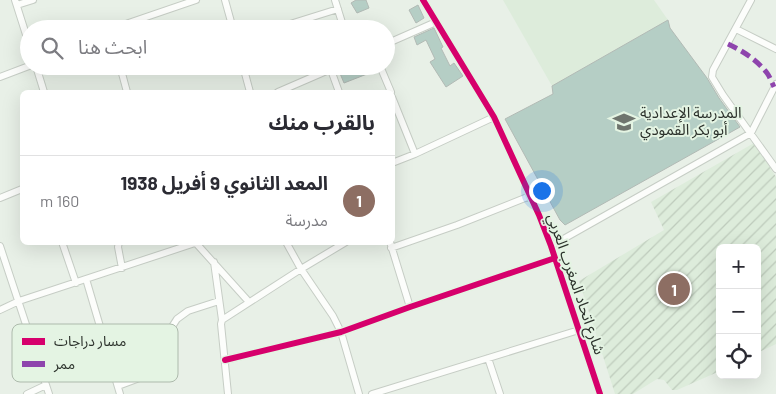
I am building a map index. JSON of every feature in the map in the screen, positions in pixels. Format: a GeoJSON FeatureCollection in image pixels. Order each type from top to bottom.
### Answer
{"type":"FeatureCollection","features":[{"type":"Feature","properties":{"kind":"street"},"geometry":{"type":"LineString","coordinates":[[21,20],[16,3],[33,0]]}},
{"type":"Feature","properties":{"kind":"street"},"geometry":{"type":"LineString","coordinates":[[137,20],[196,0]]}},
{"type":"Feature","properties":{"kind":"street"},"geometry":{"type":"LineString","coordinates":[[225,0],[231,20]]}},
{"type":"Feature","properties":{"kind":"street"},"geometry":{"type":"LineString","coordinates":[[335,0],[341,20]]}},
{"type":"Feature","properties":{"kind":"street","name":"شارع اتحاد المغرب العربي"},"geometry":{"type":"LineString","coordinates":[[423,0],[494,118],[530,196],[552,246],[600,394]]}},
{"type":"Feature","properties":{"kind":"street"},"geometry":{"type":"LineString","coordinates":[[751,0],[713,70],[712,77],[776,170]]}},
{"type":"Feature","properties":{"kind":"street"},"geometry":{"type":"LineString","coordinates":[[303,20],[338,9]]}},
{"type":"Feature","properties":{"kind":"street"},"geometry":{"type":"LineString","coordinates":[[395,40],[436,22]]}},
{"type":"Feature","properties":{"kind":"street"},"geometry":{"type":"LineString","coordinates":[[736,29],[776,48]]}},
{"type":"Feature","properties":{"kind":"street"},"geometry":{"type":"LineString","coordinates":[[0,77],[20,69]]}},
{"type":"Feature","properties":{"kind":"street"},"geometry":{"type":"LineString","coordinates":[[39,75],[43,90]]}},
{"type":"Feature","properties":{"kind":"street"},"geometry":{"type":"LineString","coordinates":[[122,75],[126,90]]}},
{"type":"Feature","properties":{"kind":"street"},"geometry":{"type":"LineString","coordinates":[[245,75],[249,90]]}},
{"type":"Feature","properties":{"kind":"street"},"geometry":{"type":"LineString","coordinates":[[283,90],[319,75]]}},
{"type":"Feature","properties":{"kind":"street"},"geometry":{"type":"LineString","coordinates":[[333,75],[338,90]]}},
{"type":"Feature","properties":{"kind":"street"},"geometry":{"type":"LineString","coordinates":[[383,75],[389,90]]}},
{"type":"Feature","properties":{"kind":"street"},"geometry":{"type":"LineString","coordinates":[[552,246],[751,133],[775,87]]}},
{"type":"Feature","properties":{"kind":"street"},"geometry":{"type":"LineString","coordinates":[[395,104],[415,154]]}},
{"type":"Feature","properties":{"kind":"street"},"geometry":{"type":"LineString","coordinates":[[395,162],[494,118]]}},
{"type":"Feature","properties":{"kind":"street"},"geometry":{"type":"LineString","coordinates":[[0,198],[20,190]]}},
{"type":"Feature","properties":{"kind":"street"},"geometry":{"type":"LineString","coordinates":[[395,244],[456,225],[530,196]]}},
{"type":"Feature","properties":{"kind":"street"},"geometry":{"type":"LineString","coordinates":[[63,245],[76,282]]}},
{"type":"Feature","properties":{"kind":"street"},"geometry":{"type":"LineString","coordinates":[[118,245],[122,268]]}},
{"type":"Feature","properties":{"kind":"street"},"geometry":{"type":"LineString","coordinates":[[0,310],[19,301],[190,245]]}},
{"type":"Feature","properties":{"kind":"street"},"geometry":{"type":"LineString","coordinates":[[198,245],[249,302]]}},
{"type":"Feature","properties":{"kind":"street"},"geometry":{"type":"LineString","coordinates":[[288,245],[301,269],[333,316],[341,332],[359,394]]}},
{"type":"Feature","properties":{"kind":"street"},"geometry":{"type":"LineString","coordinates":[[222,320],[341,245]]}},
{"type":"Feature","properties":{"kind":"street"},"geometry":{"type":"LineString","coordinates":[[391,245],[410,307]]}},
{"type":"Feature","properties":{"kind":"street"},"geometry":{"type":"LineString","coordinates":[[0,246],[26,324]]}},
{"type":"Feature","properties":{"kind":"street"},"geometry":{"type":"LineString","coordinates":[[225,360],[341,332],[555,258]]}},
{"type":"Feature","properties":{"kind":"street"},"geometry":{"type":"LineString","coordinates":[[214,262],[222,320],[228,394]]}},
{"type":"Feature","properties":{"kind":"street"},"geometry":{"type":"LineString","coordinates":[[86,279],[100,324]]}},
{"type":"Feature","properties":{"kind":"street"},"geometry":{"type":"LineString","coordinates":[[174,324],[177,319],[188,311],[219,300]]}},
{"type":"Feature","properties":{"kind":"street"},"geometry":{"type":"LineString","coordinates":[[372,394],[579,330]]}},
{"type":"Feature","properties":{"kind":"street"},"geometry":{"type":"LineString","coordinates":[[488,358],[500,394]]}},
{"type":"Feature","properties":{"kind":"street"},"geometry":{"type":"LineString","coordinates":[[45,382],[48,394]]}},
{"type":"Feature","properties":{"kind":"street"},"geometry":{"type":"LineString","coordinates":[[117,382],[120,394]]}},
{"type":"Feature","properties":{"kind":"street"},"geometry":{"type":"LineString","coordinates":[[118,386],[129,382]]}},
{"type":"Feature","properties":{"kind":"street"},"geometry":{"type":"LineString","coordinates":[[27,394],[46,386]]}},
{"type":"Feature","properties":{"kind":"shaded area"},"geometry":{"type":"Polygon","coordinates":[[[503,0],[654,0],[668,20],[552,86],[503,0]]]}},
{"type":"Feature","properties":{"kind":"shaded area"},"geometry":{"type":"Polygon","coordinates":[[[754,143],[776,177],[776,344],[761,351],[761,244],[716,244],[716,373],[677,390],[672,390],[664,380],[657,379],[633,394],[615,394],[579,281],[664,230],[651,202],[754,143]]]}},
{"type":"Feature","properties":{"kind":"building"},"geometry":{"type":"Polygon","coordinates":[[[356,0],[366,0],[369,8],[357,13],[351,3],[356,0]]]}},
{"type":"Feature","properties":{"kind":"building"},"geometry":{"type":"Polygon","coordinates":[[[418,5],[424,18],[416,23],[409,10],[418,5]]]}},
{"type":"Feature","properties":{"kind":"building","name":"المدرسة الإعدادية أبو بكر القمودي"},"geometry":{"type":"Polygon","coordinates":[[[668,20],[670,28],[740,127],[565,225],[560,220],[505,119],[553,94],[552,86],[668,20]]]}},
{"type":"Feature","properties":{"kind":"building"},"geometry":{"type":"Polygon","coordinates":[[[434,28],[450,66],[454,63],[463,76],[446,87],[430,62],[435,59],[426,40],[417,45],[414,37],[434,28]]]}},
{"type":"Feature","properties":{"kind":"building"},"geometry":{"type":"Polygon","coordinates":[[[341,75],[364,75],[344,83],[341,75]]]}},
{"type":"Feature","properties":{"kind":"marked path"},"geometry":{"type":"LineString","coordinates":[[728,44],[759,64],[768,75],[774,87]]}},
{"type":"Feature","properties":{"kind":"cycle path"},"geometry":{"type":"LineString","coordinates":[[423,0],[494,117],[539,215],[600,394]]}},
{"type":"Feature","properties":{"kind":"cycle path"},"geometry":{"type":"LineString","coordinates":[[225,360],[341,332],[555,258]]}},
{"type":"Feature","properties":{"kind":"place","name":"المدرسة الإعدادية أبو بكر القمودي"},"geometry":{"type":"Point","coordinates":[624,122]}},
{"type":"Feature","properties":{"kind":"place","name":"المعد الثانوي 9 أفريل 1938"},"geometry":{"type":"Point","coordinates":[674,289]}}]}
